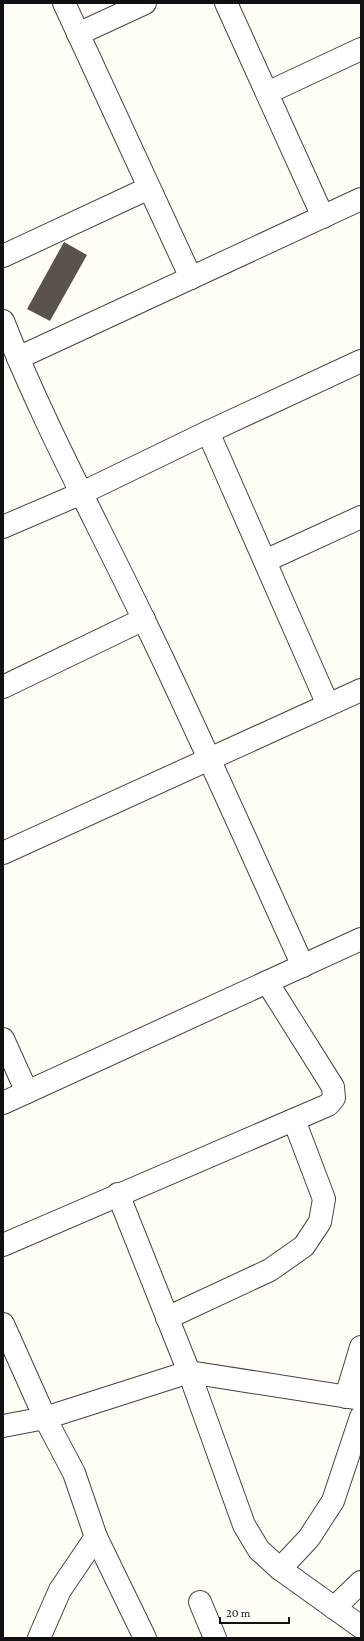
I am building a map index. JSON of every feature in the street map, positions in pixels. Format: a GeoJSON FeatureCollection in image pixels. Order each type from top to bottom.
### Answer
{"type":"FeatureCollection","features":[{"type":"Feature","properties":{"kind":"street"},"geometry":{"type":"LineString","coordinates":[[64,3],[191,278]]}},
{"type":"Feature","properties":{"kind":"street"},"geometry":{"type":"LineString","coordinates":[[78,34],[145,3]]}},
{"type":"Feature","properties":{"kind":"street"},"geometry":{"type":"LineString","coordinates":[[226,3],[323,217]]}},
{"type":"Feature","properties":{"kind":"street"},"geometry":{"type":"LineString","coordinates":[[267,92],[361,49]]}},
{"type":"Feature","properties":{"kind":"street"},"geometry":{"type":"LineString","coordinates":[[3,256],[149,188]]}},
{"type":"Feature","properties":{"kind":"street"},"geometry":{"type":"LineString","coordinates":[[18,358],[361,199]]}},
{"type":"Feature","properties":{"kind":"street"},"geometry":{"type":"LineString","coordinates":[[3,321],[18,358],[144,620],[304,966]]}},
{"type":"Feature","properties":{"kind":"street"},"geometry":{"type":"LineString","coordinates":[[3,527],[82,493],[208,432],[361,361]]}},
{"type":"Feature","properties":{"kind":"street"},"geometry":{"type":"LineString","coordinates":[[208,432],[328,705]]}},
{"type":"Feature","properties":{"kind":"street"},"geometry":{"type":"LineString","coordinates":[[265,561],[361,517]]}},
{"type":"Feature","properties":{"kind":"street"},"geometry":{"type":"LineString","coordinates":[[3,687],[144,620]]}},
{"type":"Feature","properties":{"kind":"street"},"geometry":{"type":"LineString","coordinates":[[3,853],[361,690]]}},
{"type":"Feature","properties":{"kind":"street"},"geometry":{"type":"LineString","coordinates":[[3,1103],[361,939]]}},
{"type":"Feature","properties":{"kind":"street"},"geometry":{"type":"LineString","coordinates":[[3,1244],[328,1105],[334,1098],[333,1087],[267,982]]}},
{"type":"Feature","properties":{"kind":"street"},"geometry":{"type":"LineString","coordinates":[[3,1039],[27,1092]]}},
{"type":"Feature","properties":{"kind":"street"},"geometry":{"type":"LineString","coordinates":[[167,1318],[270,1270],[304,1246],[320,1222],[324,1199],[294,1120]]}},
{"type":"Feature","properties":{"kind":"street"},"geometry":{"type":"LineString","coordinates":[[118,1194],[189,1372],[244,1525],[259,1550],[280,1569],[361,1628]]}},
{"type":"Feature","properties":{"kind":"street"},"geometry":{"type":"LineString","coordinates":[[3,1324],[45,1418],[74,1473],[96,1537],[146,1638]]}},
{"type":"Feature","properties":{"kind":"street"},"geometry":{"type":"LineString","coordinates":[[3,1426],[45,1418],[189,1372],[354,1398],[361,1347]]}},
{"type":"Feature","properties":{"kind":"street"},"geometry":{"type":"LineString","coordinates":[[280,1569],[310,1538],[333,1501],[361,1421]]}},
{"type":"Feature","properties":{"kind":"street"},"geometry":{"type":"LineString","coordinates":[[39,1638],[60,1590],[96,1537]]}},
{"type":"Feature","properties":{"kind":"street"},"geometry":{"type":"LineString","coordinates":[[334,1608],[361,1582]]}},
{"type":"Feature","properties":{"kind":"street"},"geometry":{"type":"LineString","coordinates":[[200,1602],[215,1638]]}},
{"type":"Feature","properties":{"kind":"building"},"geometry":{"type":"Polygon","coordinates":[[[64,242],[87,255],[50,321],[27,309],[64,242]]]}}]}
